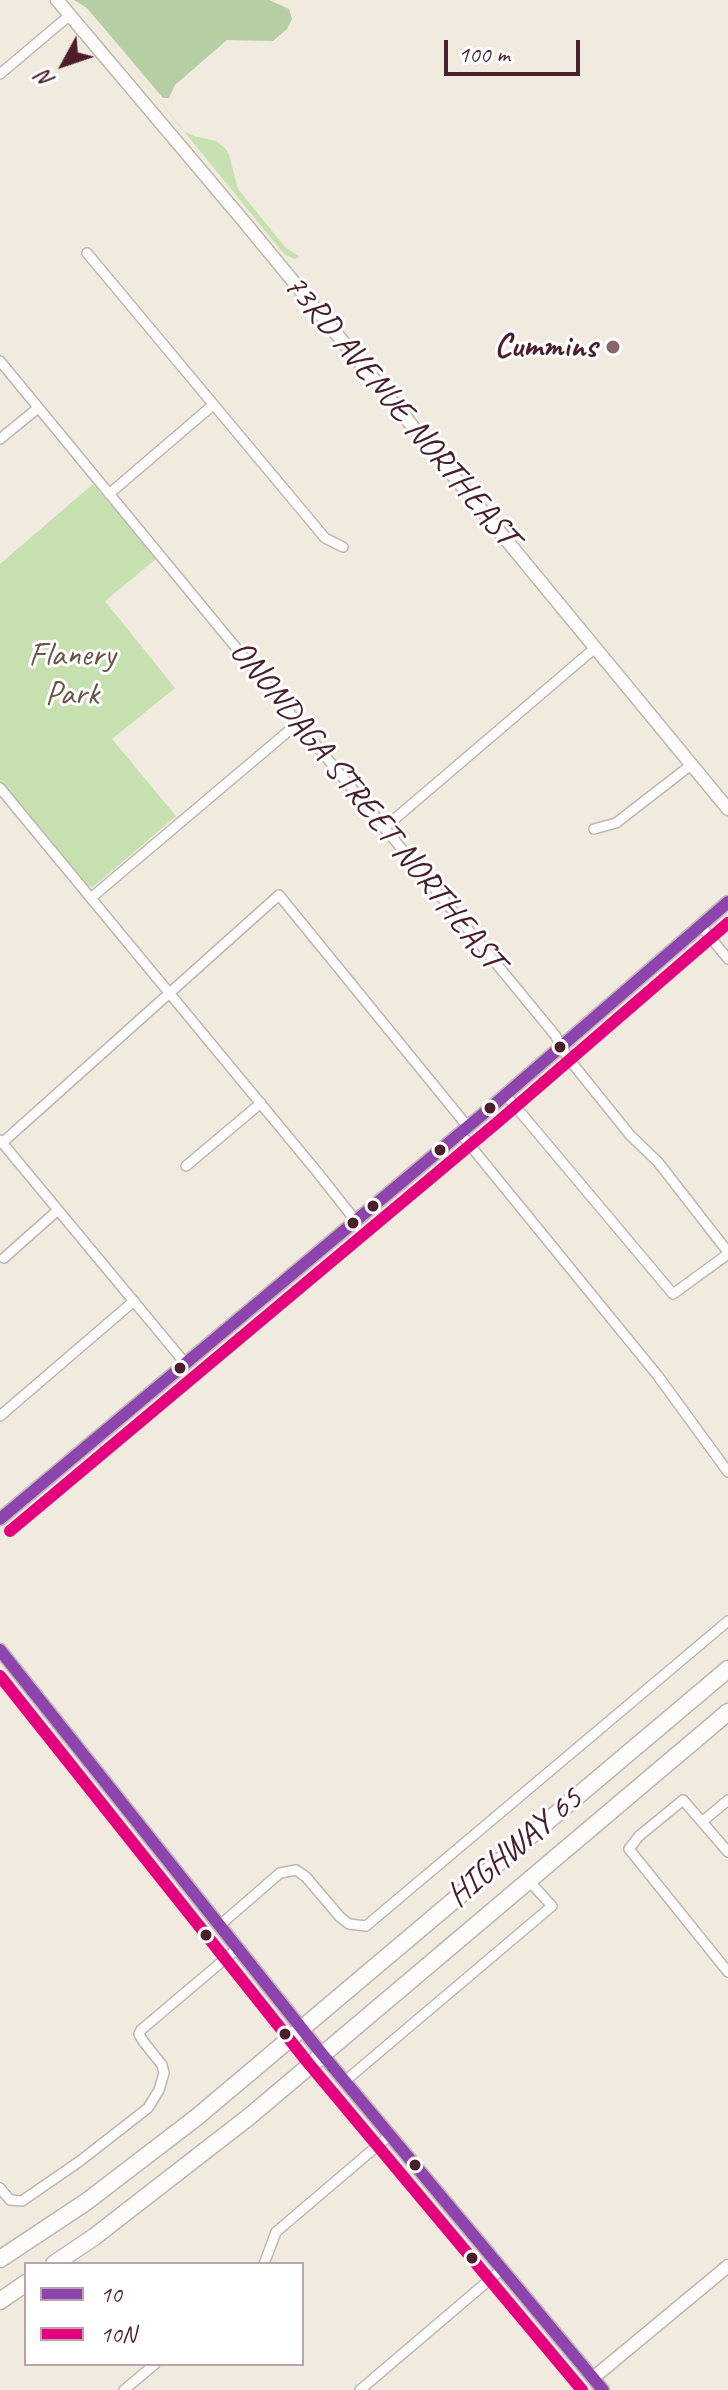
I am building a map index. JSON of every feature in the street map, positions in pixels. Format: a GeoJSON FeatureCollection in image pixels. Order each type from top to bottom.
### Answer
{"type":"FeatureCollection","features":[{"type":"Feature","properties":{"kind":"highway","name":"HIGHWAY 65"},"geometry":{"type":"LineString","coordinates":[[0,2259],[86,2202],[197,2117],[728,1669]]}},
{"type":"Feature","properties":{"kind":"highway","name":"HIGHWAY 65"},"geometry":{"type":"LineString","coordinates":[[57,2262],[239,2125],[728,1712]]}},
{"type":"Feature","properties":{"kind":"highway"},"geometry":{"type":"LineString","coordinates":[[0,2301],[24,2284]]}},
{"type":"Feature","properties":{"kind":"street","name":"73RD AVENUE NORTHEAST"},"geometry":{"type":"LineString","coordinates":[[57,0],[728,809]]}},
{"type":"Feature","properties":{"kind":"street"},"geometry":{"type":"LineString","coordinates":[[0,74],[70,15]]}},
{"type":"Feature","properties":{"kind":"street"},"geometry":{"type":"LineString","coordinates":[[87,253],[325,538],[343,547]]}},
{"type":"Feature","properties":{"kind":"street","name":"ONONDAGA STREET NORTHEAST"},"geometry":{"type":"LineString","coordinates":[[0,361],[555,1035],[568,1058],[630,1135],[658,1162],[728,1253]]}},
{"type":"Feature","properties":{"kind":"street"},"geometry":{"type":"LineString","coordinates":[[109,494],[213,405]]}},
{"type":"Feature","properties":{"kind":"street"},"geometry":{"type":"LineString","coordinates":[[0,439],[38,408]]}},
{"type":"Feature","properties":{"kind":"street"},"geometry":{"type":"LineString","coordinates":[[384,828],[595,648]]}},
{"type":"Feature","properties":{"kind":"street"},"geometry":{"type":"LineString","coordinates":[[91,898],[298,723]]}},
{"type":"Feature","properties":{"kind":"street"},"geometry":{"type":"LineString","coordinates":[[594,829],[616,823],[691,765]]}},
{"type":"Feature","properties":{"kind":"street"},"geometry":{"type":"LineString","coordinates":[[1,793],[355,1220]]}},
{"type":"Feature","properties":{"kind":"street"},"geometry":{"type":"LineString","coordinates":[[185,1363],[1,1141],[279,895],[624,1333],[728,1472]]}},
{"type":"Feature","properties":{"kind":"street"},"geometry":{"type":"LineString","coordinates":[[0,1519],[464,1130],[728,902]]}},
{"type":"Feature","properties":{"kind":"street"},"geometry":{"type":"LineString","coordinates":[[701,926],[728,959]]}},
{"type":"Feature","properties":{"kind":"street"},"geometry":{"type":"LineString","coordinates":[[505,1094],[673,1294],[728,1253]]}},
{"type":"Feature","properties":{"kind":"street"},"geometry":{"type":"LineString","coordinates":[[186,1166],[261,1103]]}},
{"type":"Feature","properties":{"kind":"street"},"geometry":{"type":"LineString","coordinates":[[4,1258],[58,1210]]}},
{"type":"Feature","properties":{"kind":"street"},"geometry":{"type":"LineString","coordinates":[[0,1416],[134,1301]]}},
{"type":"Feature","properties":{"kind":"street"},"geometry":{"type":"LineString","coordinates":[[220,1925],[280,1873],[296,1870],[306,1877],[340,1917],[349,1924],[366,1926],[728,1621]]}},
{"type":"Feature","properties":{"kind":"street"},"geometry":{"type":"LineString","coordinates":[[0,1650],[322,2054],[603,2390]]}},
{"type":"Feature","properties":{"kind":"street"},"geometry":{"type":"LineString","coordinates":[[728,1852],[683,1800],[639,1836],[629,1849],[728,1972]]}},
{"type":"Feature","properties":{"kind":"street"},"geometry":{"type":"LineString","coordinates":[[703,1821],[728,1800]]}},
{"type":"Feature","properties":{"kind":"street"},"geometry":{"type":"LineString","coordinates":[[345,2081],[552,1906],[529,1881]]}},
{"type":"Feature","properties":{"kind":"street"},"geometry":{"type":"LineString","coordinates":[[0,2188],[10,2200],[22,2201],[148,2108],[159,2090],[164,2073],[162,2065],[139,2034],[141,2030],[238,1948]]}},
{"type":"Feature","properties":{"kind":"street"},"geometry":{"type":"LineString","coordinates":[[265,2262],[276,2232],[390,2135]]}},
{"type":"Feature","properties":{"kind":"street"},"geometry":{"type":"LineString","coordinates":[[593,2378],[728,2266]]}},
{"type":"Feature","properties":{"kind":"street"},"geometry":{"type":"LineString","coordinates":[[360,2390],[501,2270]]}},
{"type":"Feature","properties":{"kind":"street"},"geometry":{"type":"LineString","coordinates":[[124,2390],[153,2366]]}},
{"type":"Feature","properties":{"kind":"green space"},"geometry":{"type":"Polygon","coordinates":[[[74,0],[269,0],[289,9],[292,19],[287,29],[273,41],[227,40],[175,85],[169,98],[163,98],[87,8],[74,0]]]}},
{"type":"Feature","properties":{"kind":"green space"},"geometry":{"type":"Polygon","coordinates":[[[89,15],[185,132],[216,141],[225,148],[238,189],[285,247],[300,257],[294,259],[284,254],[89,15]]]}},
{"type":"Feature","properties":{"kind":"green space","name":"Flanery Park"},"geometry":{"type":"Polygon","coordinates":[[[93,484],[156,559],[105,601],[175,688],[112,739],[176,816],[93,887],[85,886],[0,782],[0,564],[93,484]]]}},
{"type":"Feature","properties":{"kind":"transit line","name":"10"},"geometry":{"type":"LineString","coordinates":[[0,1519],[489,1109],[728,902]]}},
{"type":"Feature","properties":{"kind":"transit line","name":"10N"},"geometry":{"type":"LineString","coordinates":[[10,1531],[499,1121],[728,923]]}},
{"type":"Feature","properties":{"kind":"transit line","name":"10"},"geometry":{"type":"LineString","coordinates":[[0,1650],[322,2054],[603,2390]]}},
{"type":"Feature","properties":{"kind":"transit line","name":"10N"},"geometry":{"type":"LineString","coordinates":[[0,1676],[309,2064],[582,2390]]}},
{"type":"Feature","properties":{"kind":"place","name":"Cummins"},"geometry":{"type":"Point","coordinates":[613,347]}}]}
